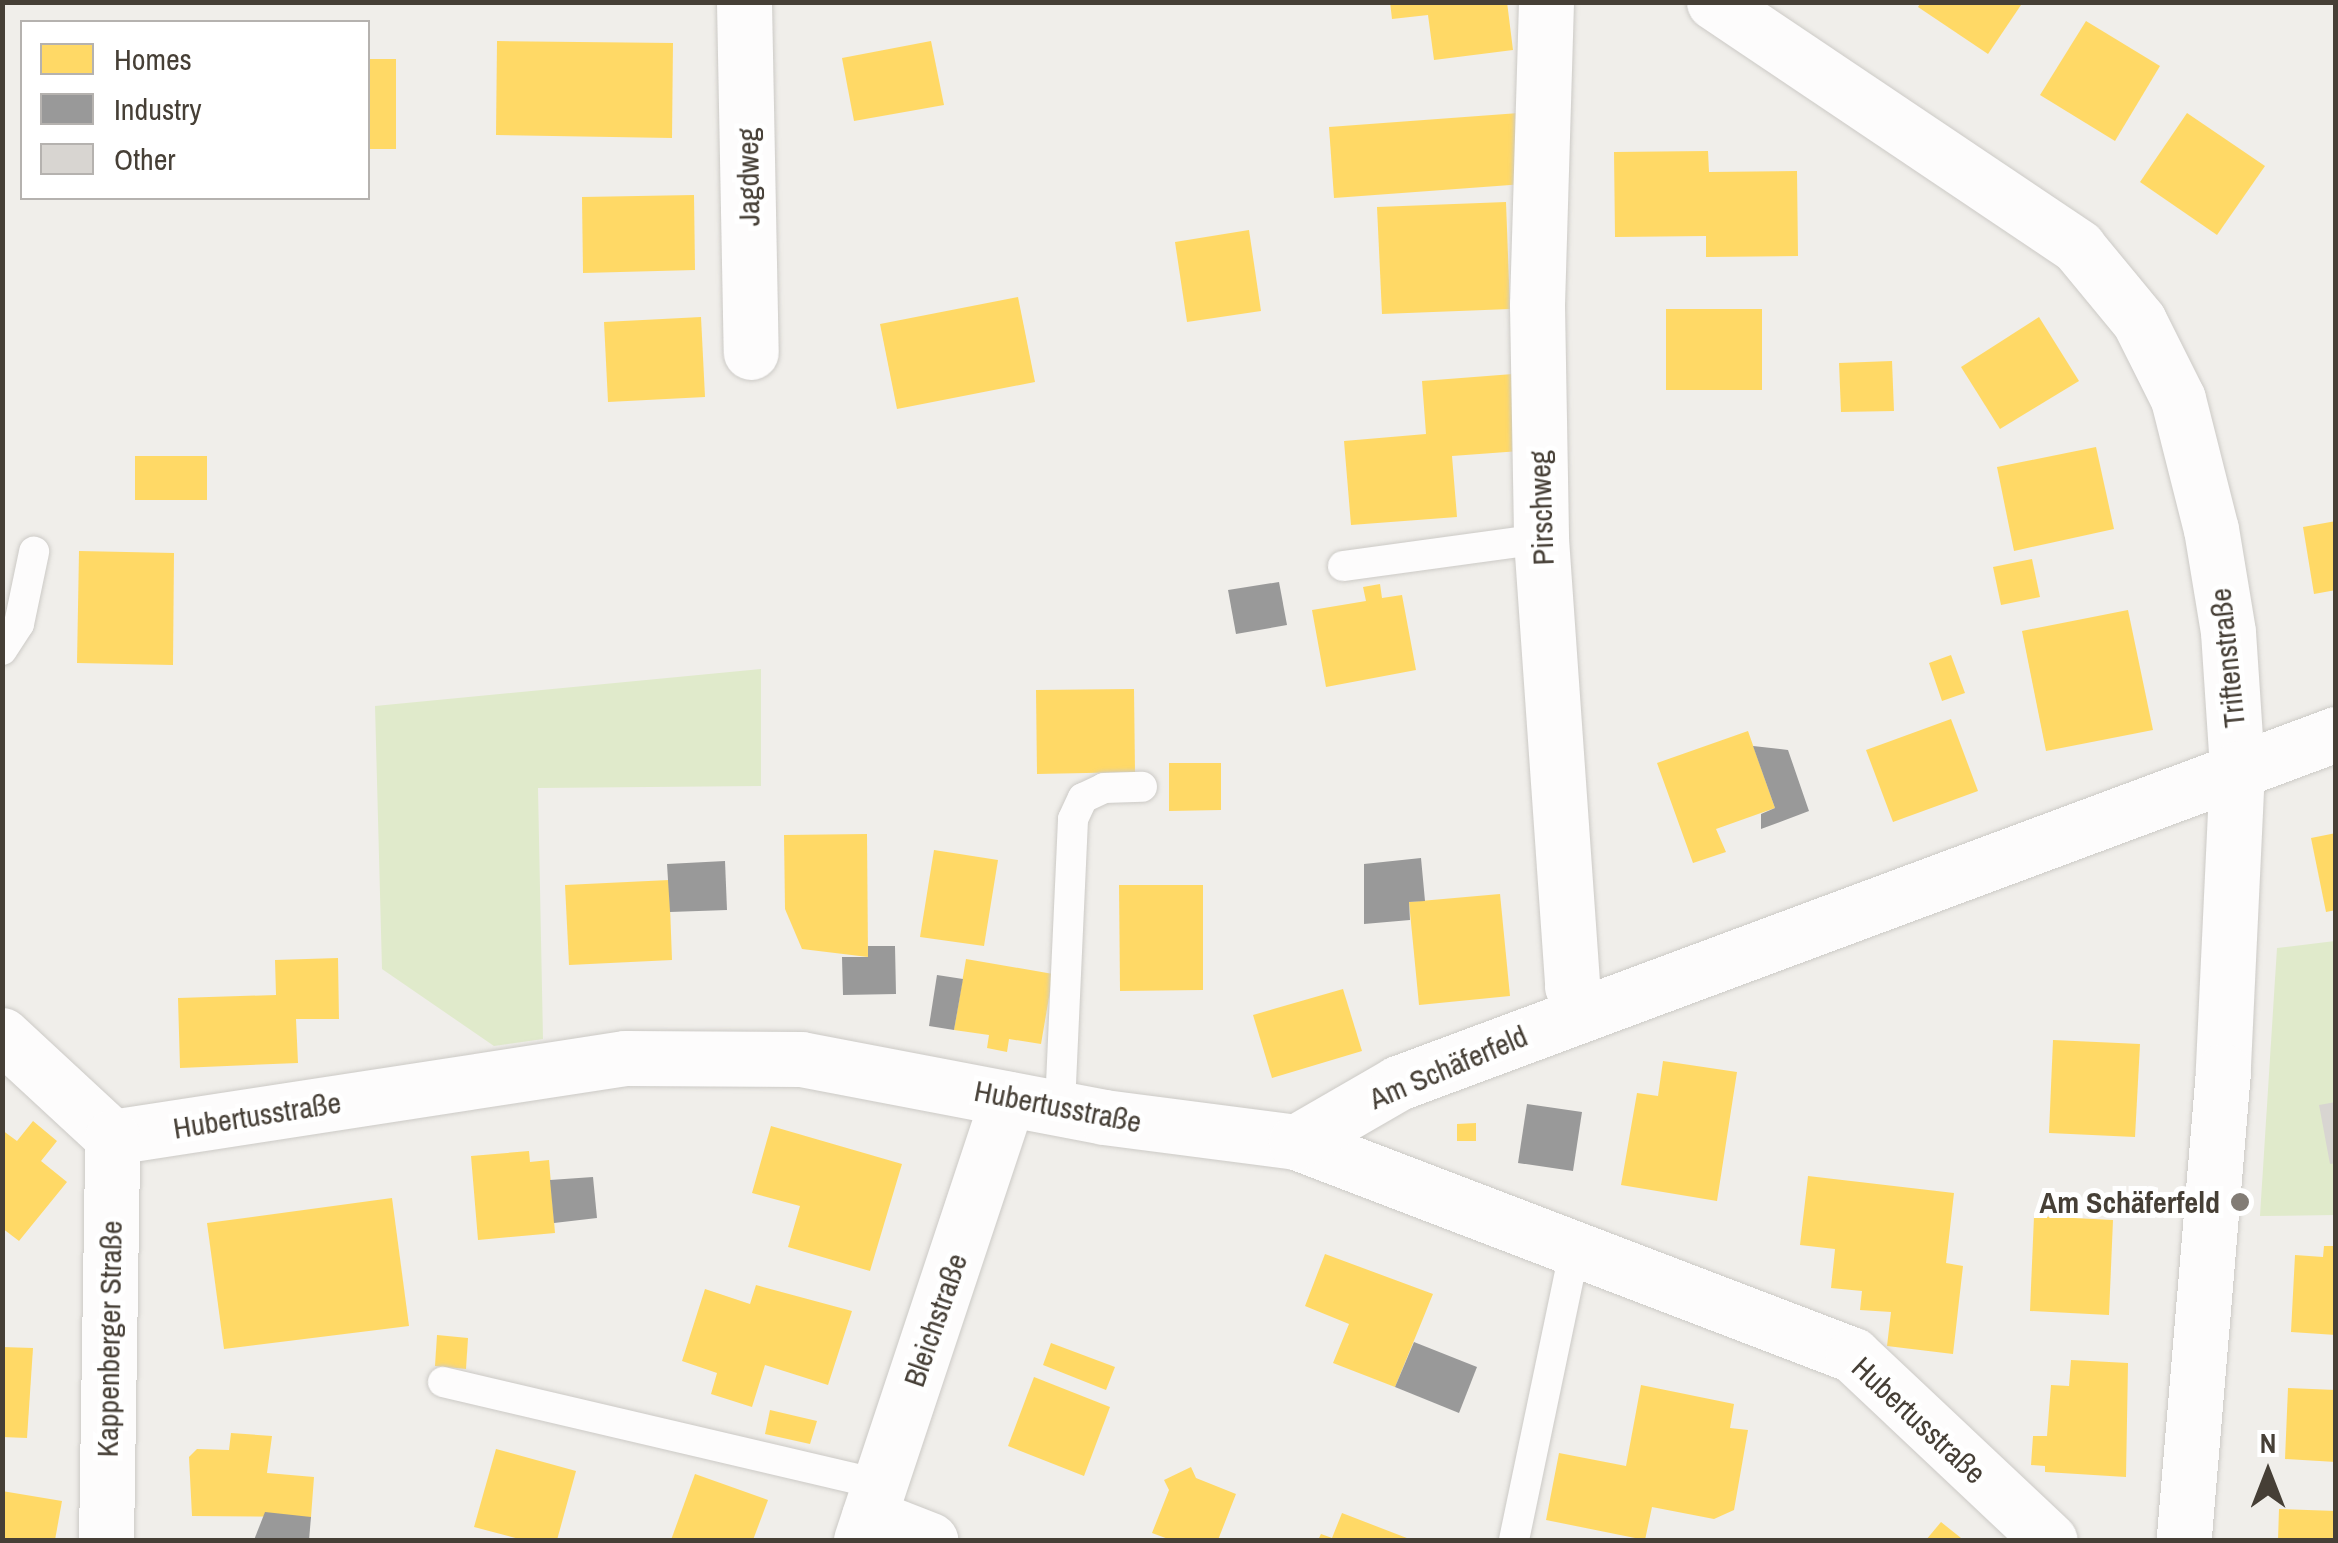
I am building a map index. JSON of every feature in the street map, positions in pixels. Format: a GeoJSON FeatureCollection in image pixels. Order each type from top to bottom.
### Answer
{"type":"FeatureCollection","features":[{"type":"Feature","properties":{"kind":"street","name":"Jagdweg"},"geometry":{"type":"LineString","coordinates":[[744,2],[751,352]]}},
{"type":"Feature","properties":{"kind":"street","name":"Pirschweg"},"geometry":{"type":"LineString","coordinates":[[1546,2],[1537,268],[1541,539],[1572,986],[1584,1011]]}},
{"type":"Feature","properties":{"kind":"street","name":"Triftenstraße"},"geometry":{"type":"LineString","coordinates":[[1714,2],[2078,247],[2139,321],[2178,399],[2211,528],[2228,632],[2236,769],[2223,1071],[2184,1540]]}},
{"type":"Feature","properties":{"kind":"street","name":"Am Schäferfeld"},"geometry":{"type":"LineString","coordinates":[[1296,1142],[1398,1083],[2336,734]]}},
{"type":"Feature","properties":{"kind":"street"},"geometry":{"type":"LineString","coordinates":[[2,1035],[112,1137]]}},
{"type":"Feature","properties":{"kind":"street","name":"Hubertusstraße"},"geometry":{"type":"LineString","coordinates":[[112,1137],[625,1058],[801,1059],[1030,1103],[1296,1142],[1576,1244],[1853,1354],[2049,1540]]}},
{"type":"Feature","properties":{"kind":"street","name":"Bleichstraße"},"geometry":{"type":"LineString","coordinates":[[869,1514],[1030,1103]]}},
{"type":"Feature","properties":{"kind":"street","name":"Kappenberger Straße"},"geometry":{"type":"LineString","coordinates":[[106,1540],[112,1137]]}},
{"type":"Feature","properties":{"kind":"street"},"geometry":{"type":"LineString","coordinates":[[869,1514],[930,1540]]}},
{"type":"Feature","properties":{"kind":"lane"},"geometry":{"type":"LineString","coordinates":[[1343,566],[1541,539]]}},
{"type":"Feature","properties":{"kind":"lane"},"geometry":{"type":"LineString","coordinates":[[2,650],[19,624],[34,552]]}},
{"type":"Feature","properties":{"kind":"lane"},"geometry":{"type":"LineString","coordinates":[[1030,1103],[1060,1084],[1073,819],[1083,798],[1104,788],[1142,787]]}},
{"type":"Feature","properties":{"kind":"lane"},"geometry":{"type":"LineString","coordinates":[[1514,1540],[1576,1244]]}},
{"type":"Feature","properties":{"kind":"lane"},"geometry":{"type":"LineString","coordinates":[[443,1382],[869,1514]]}},
{"type":"Feature","properties":{"kind":"green space"},"geometry":{"type":"Polygon","coordinates":[[[761,669],[761,786],[538,788],[543,1039],[494,1046],[382,969],[375,706],[761,669]]]}},
{"type":"Feature","properties":{"kind":"green space"},"geometry":{"type":"Polygon","coordinates":[[[2335,941],[2335,1215],[2260,1216],[2277,948],[2335,941]]]}},
{"type":"Feature","properties":{"kind":"building: Homes"},"geometry":{"type":"Polygon","coordinates":[[[1390,2],[1507,2],[1513,50],[1434,60],[1428,15],[1392,19],[1390,2]]]}},
{"type":"Feature","properties":{"kind":"building: Homes"},"geometry":{"type":"Polygon","coordinates":[[[1921,2],[2023,2],[1988,54],[1918,7],[1921,2]]]}},
{"type":"Feature","properties":{"kind":"building: Homes"},"geometry":{"type":"Polygon","coordinates":[[[2086,21],[2160,66],[2115,141],[2040,95],[2086,21]]]}},
{"type":"Feature","properties":{"kind":"building: Homes"},"geometry":{"type":"Polygon","coordinates":[[[497,41],[673,43],[672,138],[496,135],[497,41]]]}},
{"type":"Feature","properties":{"kind":"building: Homes"},"geometry":{"type":"Polygon","coordinates":[[[931,41],[944,105],[854,121],[842,58],[931,41]]]}},
{"type":"Feature","properties":{"kind":"building: Homes"},"geometry":{"type":"Polygon","coordinates":[[[370,59],[396,59],[396,149],[370,149],[370,59]]]}},
{"type":"Feature","properties":{"kind":"building: Homes"},"geometry":{"type":"Polygon","coordinates":[[[1519,113],[1524,184],[1334,198],[1329,127],[1519,113]]]}},
{"type":"Feature","properties":{"kind":"building: Homes"},"geometry":{"type":"Polygon","coordinates":[[[2187,113],[2265,166],[2217,235],[2140,182],[2187,113]]]}},
{"type":"Feature","properties":{"kind":"building: Homes"},"geometry":{"type":"Polygon","coordinates":[[[1708,151],[1709,172],[1797,171],[1798,256],[1706,257],[1706,236],[1615,237],[1614,152],[1708,151]]]}},
{"type":"Feature","properties":{"kind":"building: Homes"},"geometry":{"type":"Polygon","coordinates":[[[694,195],[695,270],[583,273],[582,197],[694,195]]]}},
{"type":"Feature","properties":{"kind":"building: Homes"},"geometry":{"type":"Polygon","coordinates":[[[1506,202],[1510,309],[1382,314],[1377,207],[1506,202]]]}},
{"type":"Feature","properties":{"kind":"building: Homes"},"geometry":{"type":"Polygon","coordinates":[[[1249,230],[1261,311],[1187,322],[1175,242],[1249,230]]]}},
{"type":"Feature","properties":{"kind":"building: Homes"},"geometry":{"type":"Polygon","coordinates":[[[1018,297],[1035,382],[897,409],[880,324],[1018,297]]]}},
{"type":"Feature","properties":{"kind":"building: Homes"},"geometry":{"type":"Polygon","coordinates":[[[1666,309],[1762,309],[1762,390],[1666,390],[1666,309]]]}},
{"type":"Feature","properties":{"kind":"building: Homes"},"geometry":{"type":"Polygon","coordinates":[[[701,317],[705,397],[608,402],[604,322],[701,317]]]}},
{"type":"Feature","properties":{"kind":"building: Homes"},"geometry":{"type":"Polygon","coordinates":[[[2039,317],[2079,381],[2000,429],[1961,367],[2039,317]]]}},
{"type":"Feature","properties":{"kind":"building: Homes"},"geometry":{"type":"Polygon","coordinates":[[[1892,361],[1894,411],[1841,412],[1839,363],[1892,361]]]}},
{"type":"Feature","properties":{"kind":"building: Homes"},"geometry":{"type":"Polygon","coordinates":[[[1513,374],[1520,451],[1452,456],[1457,517],[1351,525],[1344,441],[1426,434],[1422,381],[1513,374]]]}},
{"type":"Feature","properties":{"kind":"building: Homes"},"geometry":{"type":"Polygon","coordinates":[[[2096,447],[2114,529],[2014,551],[1997,467],[2096,447]]]}},
{"type":"Feature","properties":{"kind":"building: Homes"},"geometry":{"type":"Polygon","coordinates":[[[135,456],[207,456],[207,500],[135,500],[135,456]]]}},
{"type":"Feature","properties":{"kind":"building: Homes"},"geometry":{"type":"Polygon","coordinates":[[[2336,521],[2336,590],[2314,594],[2303,527],[2336,521]]]}},
{"type":"Feature","properties":{"kind":"building: Homes"},"geometry":{"type":"Polygon","coordinates":[[[79,551],[174,553],[173,665],[77,663],[79,551]]]}},
{"type":"Feature","properties":{"kind":"building: Homes"},"geometry":{"type":"Polygon","coordinates":[[[2032,559],[2040,597],[2001,605],[1993,567],[2032,559]]]}},
{"type":"Feature","properties":{"kind":"building: Homes"},"geometry":{"type":"Polygon","coordinates":[[[1380,584],[1382,598],[1402,595],[1416,670],[1326,687],[1312,610],[1366,601],[1363,587],[1380,584]]]}},
{"type":"Feature","properties":{"kind":"building: Homes"},"geometry":{"type":"Polygon","coordinates":[[[2128,610],[2153,730],[2046,751],[2022,631],[2128,610]]]}},
{"type":"Feature","properties":{"kind":"building: Homes"},"geometry":{"type":"Polygon","coordinates":[[[1951,655],[1965,693],[1942,701],[1929,663],[1951,655]]]}},
{"type":"Feature","properties":{"kind":"building: Homes"},"geometry":{"type":"Polygon","coordinates":[[[1134,689],[1135,772],[1037,774],[1036,690],[1134,689]]]}},
{"type":"Feature","properties":{"kind":"building: Homes"},"geometry":{"type":"Polygon","coordinates":[[[1951,719],[1978,791],[1893,822],[1866,750],[1951,719]]]}},
{"type":"Feature","properties":{"kind":"building: Homes"},"geometry":{"type":"Polygon","coordinates":[[[1748,731],[1775,808],[1716,829],[1726,852],[1693,863],[1657,763],[1748,731]]]}},
{"type":"Feature","properties":{"kind":"building: Homes"},"geometry":{"type":"Polygon","coordinates":[[[1169,763],[1221,763],[1221,810],[1169,811],[1169,763]]]}},
{"type":"Feature","properties":{"kind":"building: Homes"},"geometry":{"type":"Polygon","coordinates":[[[2336,833],[2336,910],[2326,912],[2311,838],[2336,833]]]}},
{"type":"Feature","properties":{"kind":"building: Homes"},"geometry":{"type":"Polygon","coordinates":[[[867,834],[868,957],[802,949],[785,909],[784,835],[867,834]]]}},
{"type":"Feature","properties":{"kind":"building: Homes"},"geometry":{"type":"Polygon","coordinates":[[[934,850],[998,860],[984,946],[920,937],[934,850]]]}},
{"type":"Feature","properties":{"kind":"building: Homes"},"geometry":{"type":"Polygon","coordinates":[[[669,880],[672,960],[569,965],[565,885],[669,880]]]}},
{"type":"Feature","properties":{"kind":"building: Homes"},"geometry":{"type":"Polygon","coordinates":[[[1119,885],[1203,885],[1203,990],[1120,991],[1119,885]]]}},
{"type":"Feature","properties":{"kind":"building: Homes"},"geometry":{"type":"Polygon","coordinates":[[[1500,894],[1510,996],[1419,1005],[1409,902],[1500,894]]]}},
{"type":"Feature","properties":{"kind":"building: Homes"},"geometry":{"type":"Polygon","coordinates":[[[338,958],[339,1019],[296,1019],[298,1063],[180,1068],[178,998],[276,995],[275,960],[338,958]]]}},
{"type":"Feature","properties":{"kind":"building: Homes"},"geometry":{"type":"Polygon","coordinates":[[[966,959],[1053,974],[1041,1044],[1009,1039],[1007,1052],[987,1048],[989,1035],[954,1030],[966,959]]]}},
{"type":"Feature","properties":{"kind":"building: Homes"},"geometry":{"type":"Polygon","coordinates":[[[1343,989],[1362,1051],[1272,1078],[1253,1015],[1343,989]]]}},
{"type":"Feature","properties":{"kind":"building: Homes"},"geometry":{"type":"Polygon","coordinates":[[[2053,1040],[2140,1044],[2135,1137],[2049,1133],[2053,1040]]]}},
{"type":"Feature","properties":{"kind":"building: Homes"},"geometry":{"type":"Polygon","coordinates":[[[1663,1061],[1737,1072],[1717,1201],[1621,1185],[1637,1093],[1658,1096],[1663,1061]]]}},
{"type":"Feature","properties":{"kind":"building: Homes"},"geometry":{"type":"Polygon","coordinates":[[[33,1121],[57,1141],[41,1161],[67,1182],[19,1241],[2,1228],[2,1130],[17,1141],[33,1121]]]}},
{"type":"Feature","properties":{"kind":"building: Homes"},"geometry":{"type":"Polygon","coordinates":[[[1476,1123],[1476,1141],[1457,1141],[1457,1124],[1476,1123]]]}},
{"type":"Feature","properties":{"kind":"building: Homes"},"geometry":{"type":"Polygon","coordinates":[[[771,1126],[902,1164],[870,1271],[788,1247],[800,1206],[752,1193],[771,1126]]]}},
{"type":"Feature","properties":{"kind":"building: Homes"},"geometry":{"type":"Polygon","coordinates":[[[529,1151],[530,1162],[549,1160],[555,1233],[478,1240],[471,1156],[529,1151]]]}},
{"type":"Feature","properties":{"kind":"building: Homes"},"geometry":{"type":"Polygon","coordinates":[[[1808,1176],[1954,1193],[1946,1263],[1963,1266],[1953,1354],[1887,1346],[1891,1312],[1860,1310],[1862,1291],[1831,1288],[1835,1249],[1800,1245],[1808,1176]]]}},
{"type":"Feature","properties":{"kind":"building: Homes"},"geometry":{"type":"Polygon","coordinates":[[[392,1198],[409,1326],[224,1349],[207,1223],[392,1198]]]}},
{"type":"Feature","properties":{"kind":"building: Homes"},"geometry":{"type":"Polygon","coordinates":[[[2034,1216],[2113,1220],[2109,1315],[2030,1311],[2034,1216]]]}},
{"type":"Feature","properties":{"kind":"building: Homes"},"geometry":{"type":"Polygon","coordinates":[[[2324,1246],[2336,1246],[2336,1335],[2291,1332],[2295,1255],[2323,1257],[2324,1246]]]}},
{"type":"Feature","properties":{"kind":"building: Homes"},"geometry":{"type":"Polygon","coordinates":[[[1325,1254],[1433,1294],[1395,1387],[1333,1363],[1349,1324],[1305,1306],[1325,1254]]]}},
{"type":"Feature","properties":{"kind":"building: Homes"},"geometry":{"type":"Polygon","coordinates":[[[756,1285],[852,1311],[828,1385],[765,1365],[752,1407],[711,1394],[717,1373],[682,1361],[705,1289],[750,1304],[756,1285]]]}},
{"type":"Feature","properties":{"kind":"building: Homes"},"geometry":{"type":"Polygon","coordinates":[[[437,1335],[468,1338],[466,1369],[435,1366],[437,1335]]]}},
{"type":"Feature","properties":{"kind":"building: Homes"},"geometry":{"type":"Polygon","coordinates":[[[1051,1343],[1115,1367],[1106,1390],[1043,1365],[1051,1343]]]}},
{"type":"Feature","properties":{"kind":"building: Homes"},"geometry":{"type":"Polygon","coordinates":[[[2,1347],[33,1348],[27,1438],[2,1437],[2,1347]]]}},
{"type":"Feature","properties":{"kind":"building: Homes"},"geometry":{"type":"Polygon","coordinates":[[[2071,1360],[2128,1363],[2126,1477],[2045,1472],[2045,1466],[2031,1465],[2033,1436],[2047,1436],[2051,1385],[2069,1386],[2071,1360]]]}},
{"type":"Feature","properties":{"kind":"building: Homes"},"geometry":{"type":"Polygon","coordinates":[[[1034,1377],[1110,1407],[1084,1476],[1008,1446],[1034,1377]]]}},
{"type":"Feature","properties":{"kind":"building: Homes"},"geometry":{"type":"Polygon","coordinates":[[[1641,1385],[1734,1404],[1730,1428],[1748,1430],[1734,1510],[1714,1519],[1652,1507],[1645,1540],[1546,1520],[1559,1453],[1626,1466],[1641,1385]]]}},
{"type":"Feature","properties":{"kind":"building: Homes"},"geometry":{"type":"Polygon","coordinates":[[[2288,1388],[2336,1390],[2336,1462],[2285,1459],[2288,1388]]]}},
{"type":"Feature","properties":{"kind":"building: Homes"},"geometry":{"type":"Polygon","coordinates":[[[770,1410],[817,1421],[810,1444],[765,1434],[770,1410]]]}},
{"type":"Feature","properties":{"kind":"building: Homes"},"geometry":{"type":"Polygon","coordinates":[[[231,1433],[272,1436],[267,1473],[314,1477],[311,1517],[192,1516],[189,1457],[197,1449],[229,1450],[231,1433]]]}},
{"type":"Feature","properties":{"kind":"building: Homes"},"geometry":{"type":"Polygon","coordinates":[[[496,1449],[576,1471],[557,1540],[523,1540],[474,1527],[496,1449]]]}},
{"type":"Feature","properties":{"kind":"building: Homes"},"geometry":{"type":"Polygon","coordinates":[[[1191,1467],[1196,1478],[1236,1494],[1218,1540],[1171,1540],[1152,1533],[1169,1490],[1164,1480],[1191,1467]]]}},
{"type":"Feature","properties":{"kind":"building: Homes"},"geometry":{"type":"Polygon","coordinates":[[[695,1474],[768,1500],[753,1540],[671,1540],[695,1474]]]}},
{"type":"Feature","properties":{"kind":"building: Homes"},"geometry":{"type":"Polygon","coordinates":[[[2,1491],[62,1501],[55,1540],[2,1540],[2,1491]]]}},
{"type":"Feature","properties":{"kind":"building: Homes"},"geometry":{"type":"Polygon","coordinates":[[[2279,1509],[2336,1511],[2336,1540],[2278,1540],[2279,1509]]]}},
{"type":"Feature","properties":{"kind":"building: Homes"},"geometry":{"type":"Polygon","coordinates":[[[1342,1513],[1412,1540],[1318,1540],[1321,1534],[1332,1538],[1342,1513]]]}},
{"type":"Feature","properties":{"kind":"building: Homes"},"geometry":{"type":"Polygon","coordinates":[[[1941,1522],[1961,1538],[1926,1540],[1941,1522]]]}},
{"type":"Feature","properties":{"kind":"building: Industry"},"geometry":{"type":"Polygon","coordinates":[[[1279,582],[1287,625],[1236,634],[1228,590],[1279,582]]]}},
{"type":"Feature","properties":{"kind":"building: Industry"},"geometry":{"type":"Polygon","coordinates":[[[1753,746],[1788,750],[1809,811],[1761,829],[1761,814],[1775,808],[1753,746]]]}},
{"type":"Feature","properties":{"kind":"building: Industry"},"geometry":{"type":"Polygon","coordinates":[[[1421,858],[1425,901],[1409,902],[1410,920],[1364,924],[1364,864],[1421,858]]]}},
{"type":"Feature","properties":{"kind":"building: Industry"},"geometry":{"type":"Polygon","coordinates":[[[725,861],[727,910],[670,912],[667,864],[725,861]]]}},
{"type":"Feature","properties":{"kind":"building: Industry"},"geometry":{"type":"Polygon","coordinates":[[[868,946],[895,946],[896,994],[843,995],[842,957],[868,957],[868,946]]]}},
{"type":"Feature","properties":{"kind":"building: Industry"},"geometry":{"type":"Polygon","coordinates":[[[937,975],[963,979],[954,1030],[929,1026],[937,975]]]}},
{"type":"Feature","properties":{"kind":"building: Industry"},"geometry":{"type":"Polygon","coordinates":[[[1527,1104],[1582,1112],[1573,1171],[1518,1163],[1527,1104]]]}},
{"type":"Feature","properties":{"kind":"building: Industry"},"geometry":{"type":"Polygon","coordinates":[[[593,1177],[597,1218],[554,1223],[550,1180],[593,1177]]]}},
{"type":"Feature","properties":{"kind":"building: Industry"},"geometry":{"type":"Polygon","coordinates":[[[1414,1342],[1477,1367],[1459,1413],[1395,1387],[1414,1342]]]}},
{"type":"Feature","properties":{"kind":"building: Industry"},"geometry":{"type":"Polygon","coordinates":[[[265,1512],[311,1517],[309,1540],[254,1540],[265,1512]]]}},
{"type":"Feature","properties":{"kind":"building: Other"},"geometry":{"type":"Polygon","coordinates":[[[2336,1102],[2336,1163],[2330,1164],[2319,1105],[2336,1102]]]}},
{"type":"Feature","properties":{"kind":"place","name":"Am Schäferfeld"},"geometry":{"type":"Point","coordinates":[2240,1202]}}]}
